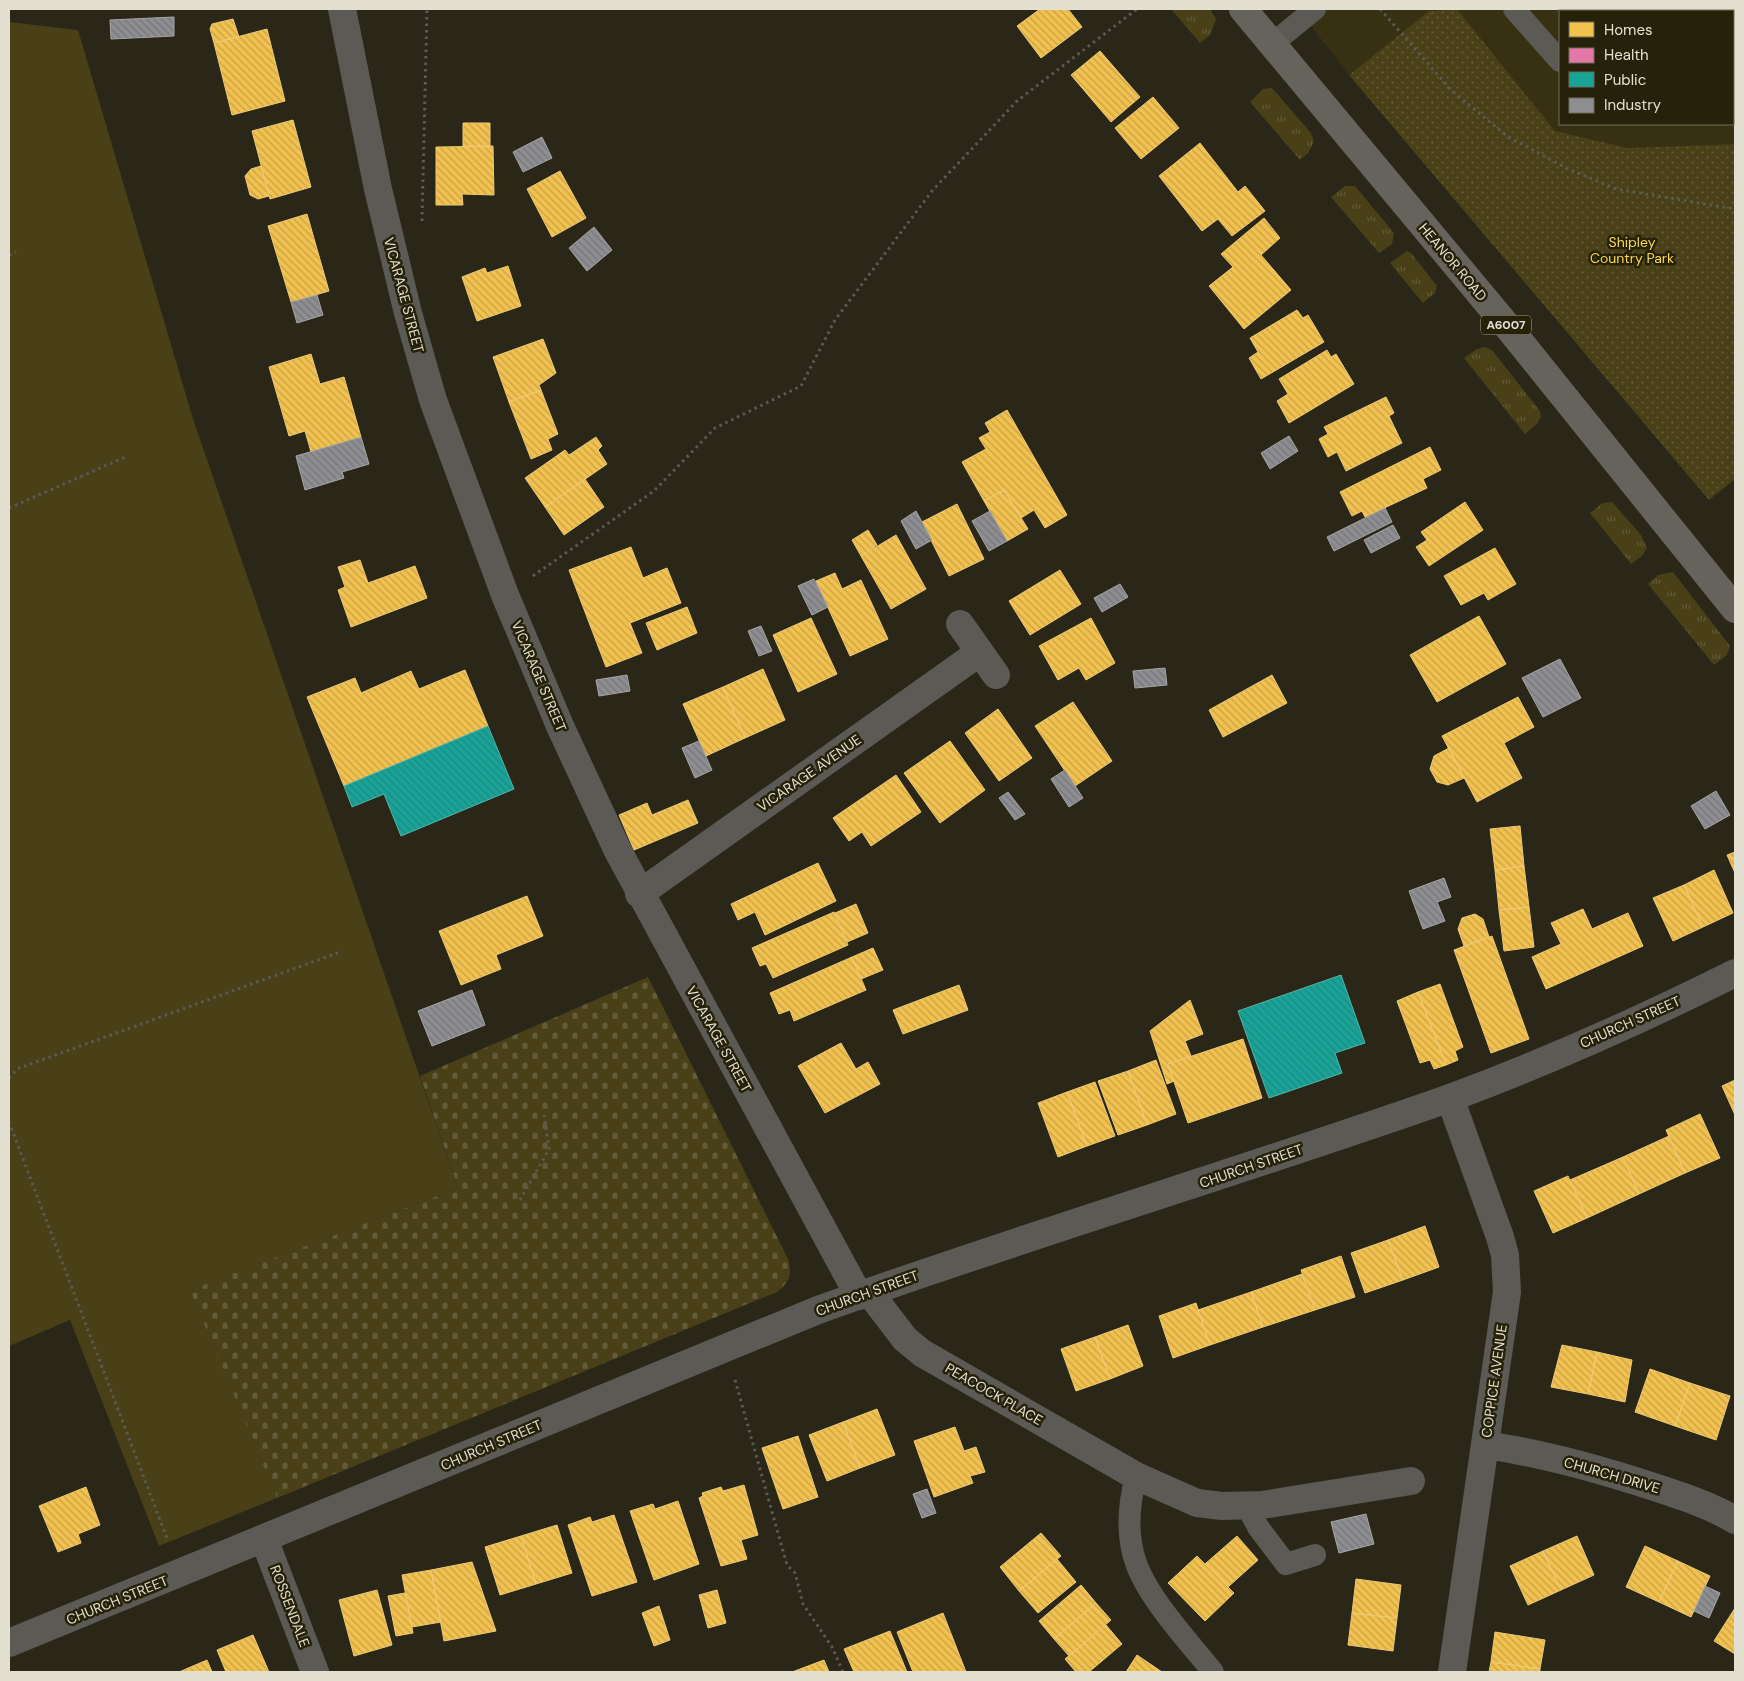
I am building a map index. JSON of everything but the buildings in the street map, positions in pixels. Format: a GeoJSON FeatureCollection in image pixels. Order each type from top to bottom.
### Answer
{"type":"FeatureCollection","features":[{"type":"Feature","properties":{"kind":"main road","name":"HEANOR ROAD"},"geometry":{"type":"LineString","coordinates":[[1243,9],[1512,332],[1735,609]]}},
{"type":"Feature","properties":{"kind":"street","name":"VICARAGE STREET"},"geometry":{"type":"LineString","coordinates":[[342,9],[390,241],[433,400],[505,595],[560,726],[639,894],[864,1294]]}},
{"type":"Feature","properties":{"kind":"street"},"geometry":{"type":"LineString","coordinates":[[960,624],[996,675]]}},
{"type":"Feature","properties":{"kind":"street","name":"VICARAGE AVENUE"},"geometry":{"type":"LineString","coordinates":[[639,894],[980,652]]}},
{"type":"Feature","properties":{"kind":"street","name":"CHURCH STREET"},"geometry":{"type":"LineString","coordinates":[[9,1643],[181,1574],[723,1349],[864,1294],[1450,1098],[1496,1081],[1647,1015],[1735,973]]}},
{"type":"Feature","properties":{"kind":"street","name":"COPPICE AVENUE"},"geometry":{"type":"LineString","coordinates":[[1450,1098],[1505,1255],[1507,1292],[1452,1672]]}},
{"type":"Feature","properties":{"kind":"street","name":"PEACOCK PLACE"},"geometry":{"type":"LineString","coordinates":[[864,1294],[905,1339],[922,1353],[1136,1476],[1197,1503],[1222,1506],[1262,1505],[1411,1480]]}},
{"type":"Feature","properties":{"kind":"street","name":"CHURCH DRIVE"},"geometry":{"type":"LineString","coordinates":[[1484,1446],[1526,1451],[1601,1470],[1673,1493],[1735,1520]]}},
{"type":"Feature","properties":{"kind":"street","name":"ROSSENDALE"},"geometry":{"type":"LineString","coordinates":[[264,1539],[315,1672]]}},
{"type":"Feature","properties":{"kind":"lane"},"geometry":{"type":"LineString","coordinates":[[1272,44],[1315,9]]}},
{"type":"Feature","properties":{"kind":"lane"},"geometry":{"type":"LineString","coordinates":[[1514,9],[1559,60]]}},
{"type":"Feature","properties":{"kind":"lane"},"geometry":{"type":"LineString","coordinates":[[1136,1476],[1130,1498],[1130,1531],[1136,1562],[1149,1590],[1213,1672]]}},
{"type":"Feature","properties":{"kind":"lane"},"geometry":{"type":"LineString","coordinates":[[1248,1506],[1258,1527],[1286,1564],[1315,1555]]}},
{"type":"Feature","properties":{"kind":"path"},"geometry":{"type":"LineString","coordinates":[[390,241],[422,230],[427,9]]}},
{"type":"Feature","properties":{"kind":"path"},"geometry":{"type":"LineString","coordinates":[[505,595],[654,491],[714,428],[801,386],[835,320],[932,191],[1017,101],[1137,9]]}},
{"type":"Feature","properties":{"kind":"path"},"geometry":{"type":"LineString","coordinates":[[1380,9],[1451,90],[1507,136],[1566,168],[1616,189],[1735,208]]}},
{"type":"Feature","properties":{"kind":"path"},"geometry":{"type":"LineString","coordinates":[[9,255],[16,252]]}},
{"type":"Feature","properties":{"kind":"path"},"geometry":{"type":"LineString","coordinates":[[9,508],[128,456]]}},
{"type":"Feature","properties":{"kind":"path"},"geometry":{"type":"LineString","coordinates":[[9,1078],[17,1069],[340,952]]}},
{"type":"Feature","properties":{"kind":"path"},"geometry":{"type":"LineString","coordinates":[[520,1200],[549,1149],[544,1115]]}},
{"type":"Feature","properties":{"kind":"path"},"geometry":{"type":"LineString","coordinates":[[9,1122],[181,1574]]}},
{"type":"Feature","properties":{"kind":"path"},"geometry":{"type":"LineString","coordinates":[[723,1349],[738,1386],[787,1565],[795,1572],[803,1604],[832,1647],[843,1672]]}},
{"type":"Feature","properties":{"kind":"shaded area"},"geometry":{"type":"Polygon","coordinates":[[[1298,9],[1457,9],[1429,11],[1349,75],[1298,9]]]}},
{"type":"Feature","properties":{"kind":"shaded area"},"geometry":{"type":"Polygon","coordinates":[[[1457,9],[1735,9],[1735,144],[1628,148],[1555,131],[1457,9]]]}},
{"type":"Feature","properties":{"kind":"green space"},"geometry":{"type":"Polygon","coordinates":[[[1171,9],[1210,9],[1216,19],[1210,35],[1200,43],[1171,9]]]}},
{"type":"Feature","properties":{"kind":"green space","name":"Shipley Country Park"},"geometry":{"type":"Polygon","coordinates":[[[1457,9],[1555,131],[1628,148],[1735,144],[1735,479],[1709,500],[1349,75],[1429,11],[1457,9]]]}},
{"type":"Feature","properties":{"kind":"green space"},"geometry":{"type":"Polygon","coordinates":[[[9,22],[78,30],[193,419],[458,1188],[190,1290],[277,1498],[159,1546],[70,1320],[9,1346],[9,22]]]}},
{"type":"Feature","properties":{"kind":"green space"},"geometry":{"type":"Polygon","coordinates":[[[1272,88],[1311,133],[1314,142],[1308,153],[1300,160],[1250,102],[1263,89],[1272,88]]]}},
{"type":"Feature","properties":{"kind":"green space"},"geometry":{"type":"Polygon","coordinates":[[[1345,186],[1355,186],[1394,233],[1392,244],[1379,253],[1331,197],[1345,186]]]}},
{"type":"Feature","properties":{"kind":"green space"},"geometry":{"type":"Polygon","coordinates":[[[1407,251],[1411,253],[1437,286],[1435,293],[1423,303],[1390,263],[1407,251]]]}},
{"type":"Feature","properties":{"kind":"green space"},"geometry":{"type":"Polygon","coordinates":[[[1485,347],[1492,350],[1540,411],[1541,417],[1537,424],[1525,434],[1464,358],[1477,349],[1485,347]]]}},
{"type":"Feature","properties":{"kind":"green space"},"geometry":{"type":"Polygon","coordinates":[[[1612,502],[1641,535],[1647,548],[1642,556],[1631,564],[1590,513],[1603,503],[1612,502]]]}},
{"type":"Feature","properties":{"kind":"green space"},"geometry":{"type":"Polygon","coordinates":[[[1673,572],[1730,646],[1727,655],[1714,665],[1648,584],[1658,575],[1673,572]]]}},
{"type":"Feature","properties":{"kind":"green space"},"geometry":{"type":"Polygon","coordinates":[[[648,977],[788,1259],[790,1273],[785,1285],[777,1292],[277,1498],[189,1290],[458,1188],[420,1076],[648,977]]]}}]}
